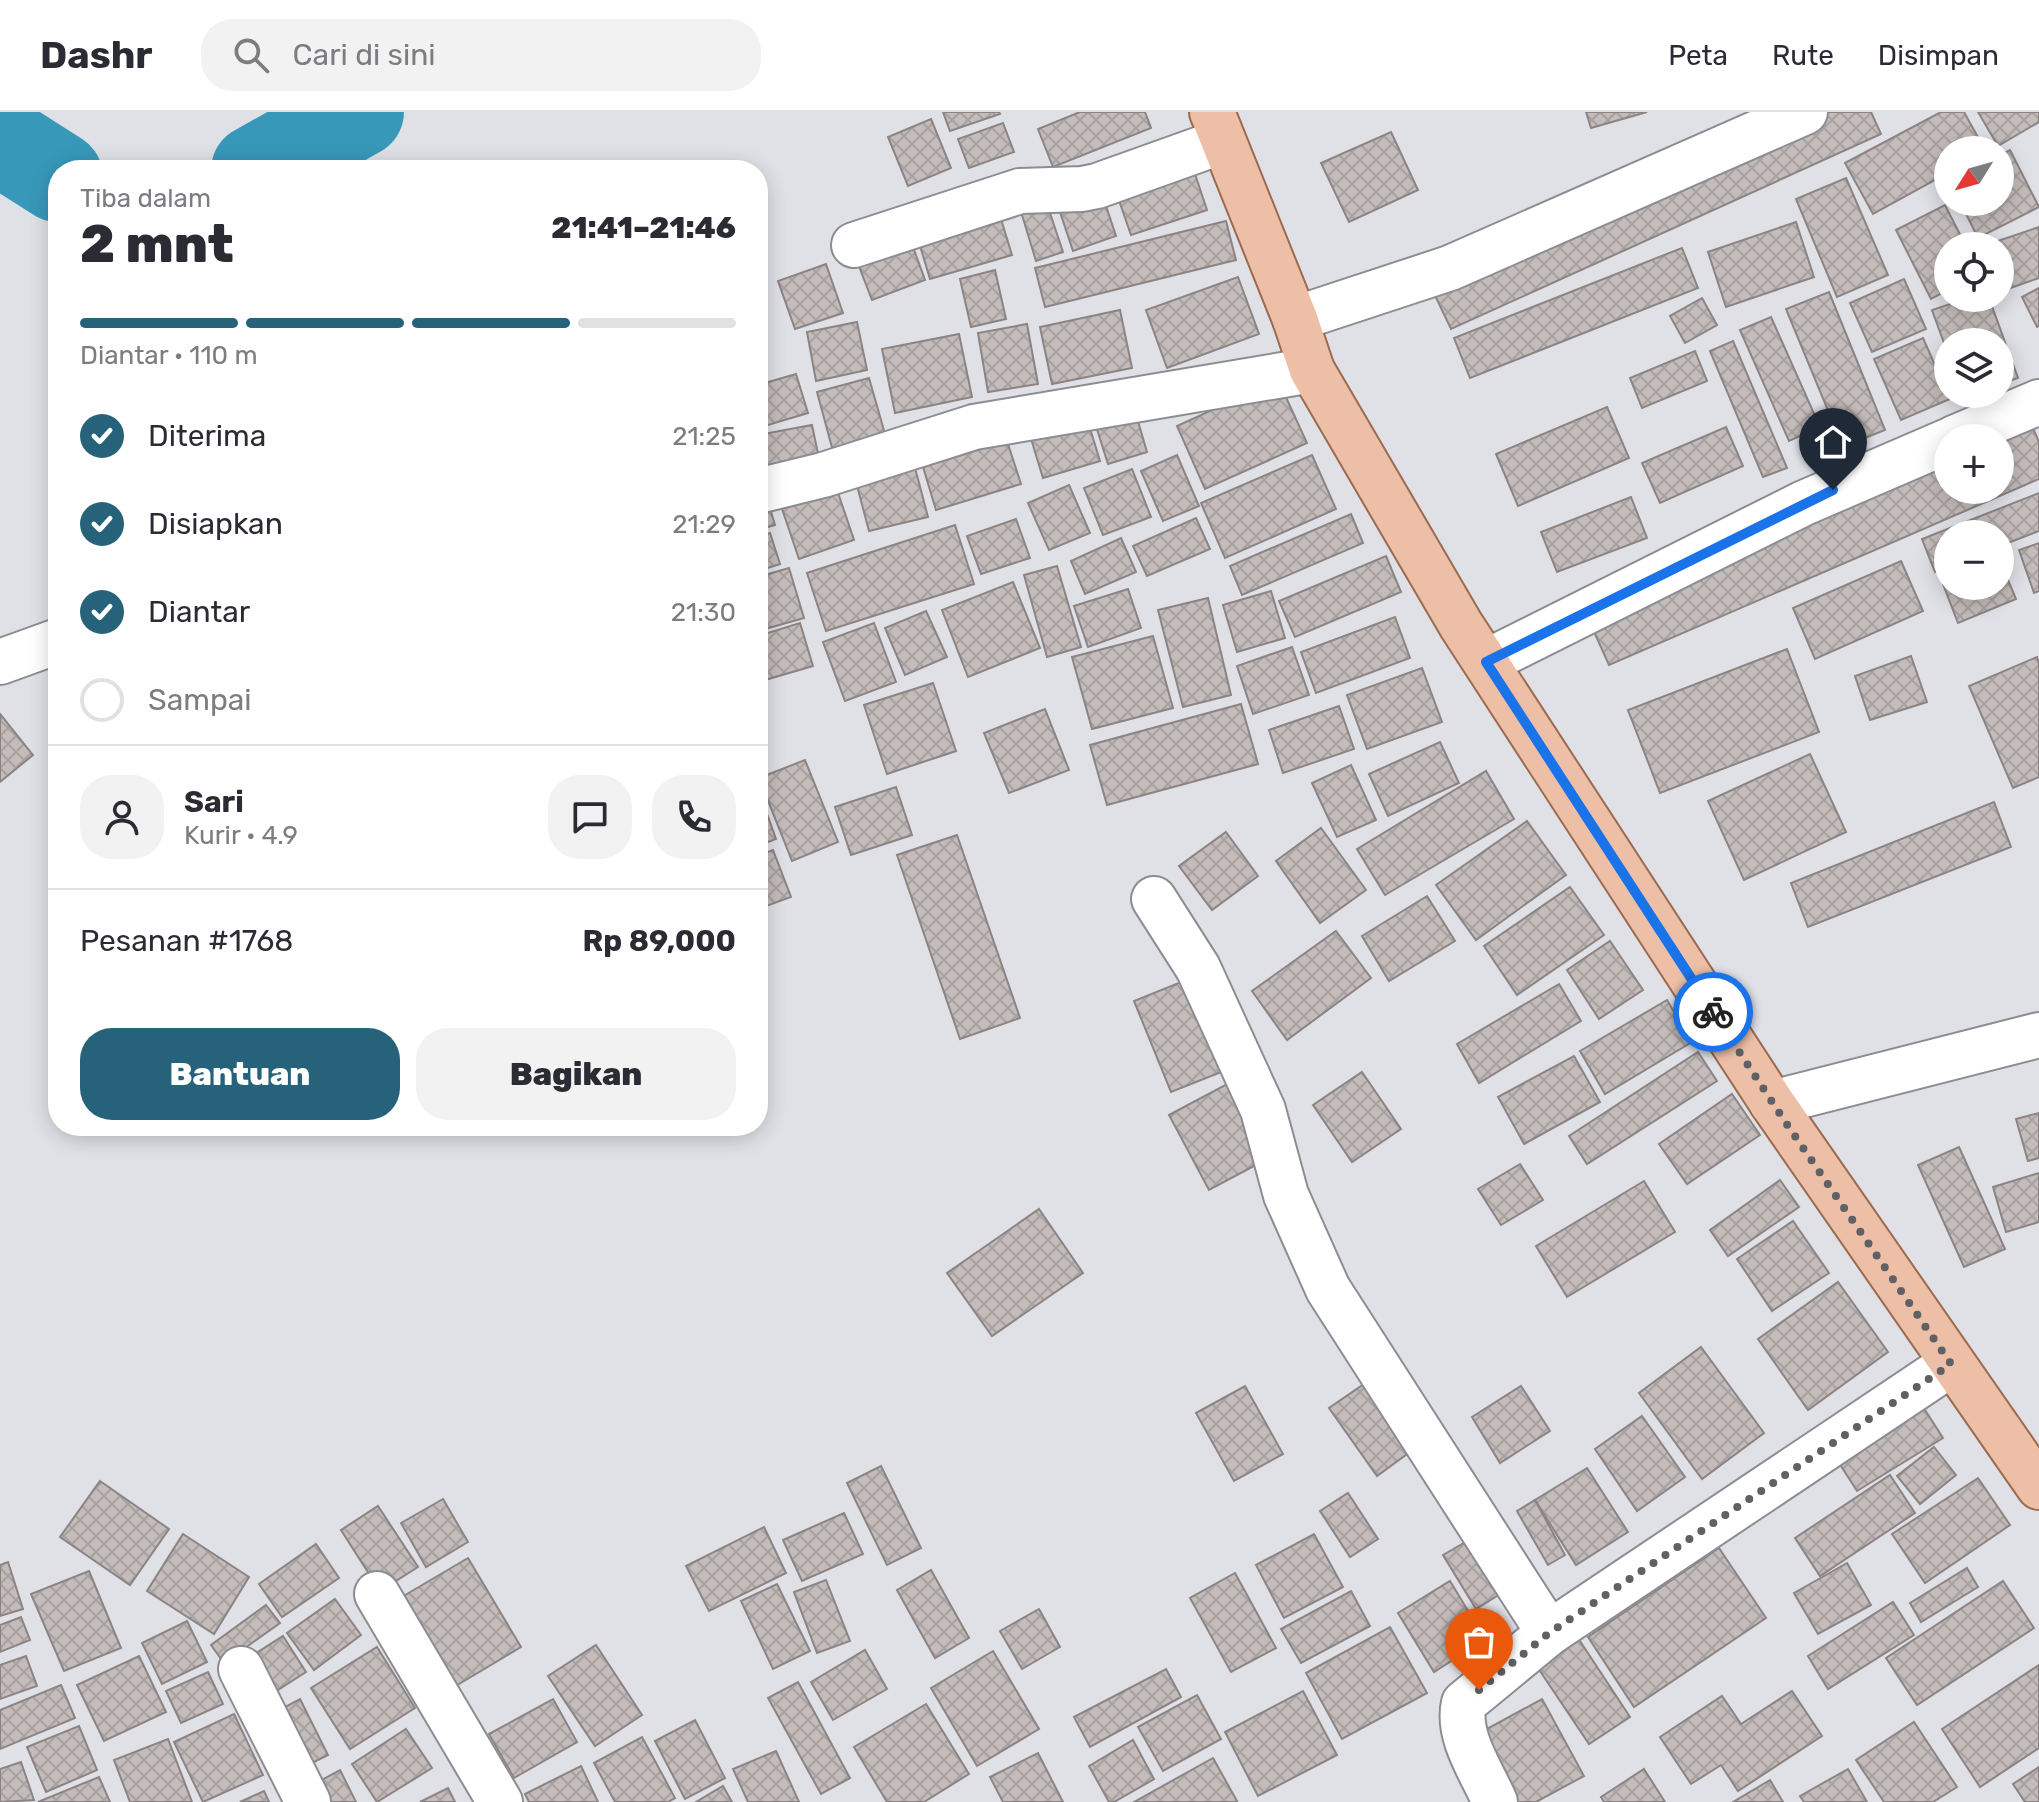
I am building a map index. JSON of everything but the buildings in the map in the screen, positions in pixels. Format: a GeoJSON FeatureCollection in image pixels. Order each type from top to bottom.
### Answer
{"type":"FeatureCollection","features":[{"type":"Feature","properties":{"kind":"main road"},"geometry":{"type":"LineString","coordinates":[[1218,127],[1295,319],[1312,370],[1486,662],[1772,1103],[2039,1487]]}},
{"type":"Feature","properties":{"kind":"street"},"geometry":{"type":"LineString","coordinates":[[1295,319],[1450,268],[1805,112]]}},
{"type":"Feature","properties":{"kind":"street"},"geometry":{"type":"LineString","coordinates":[[854,245],[1020,191],[1097,186],[1218,127]]}},
{"type":"Feature","properties":{"kind":"street"},"geometry":{"type":"LineString","coordinates":[[768,489],[823,475],[974,427],[1312,370]]}},
{"type":"Feature","properties":{"kind":"street"},"geometry":{"type":"LineString","coordinates":[[1987,424],[2039,402]]}},
{"type":"Feature","properties":{"kind":"street"},"geometry":{"type":"LineString","coordinates":[[1486,662],[1804,503],[1934,447]]}},
{"type":"Feature","properties":{"kind":"street"},"geometry":{"type":"LineString","coordinates":[[0,662],[48,645]]}},
{"type":"Feature","properties":{"kind":"street"},"geometry":{"type":"LineString","coordinates":[[1154,899],[1198,968],[1263,1110],[1286,1195],[1328,1289],[1549,1633]]}},
{"type":"Feature","properties":{"kind":"street"},"geometry":{"type":"LineString","coordinates":[[1772,1103],[2039,1035]]}},
{"type":"Feature","properties":{"kind":"street"},"geometry":{"type":"LineString","coordinates":[[1495,1802],[1464,1734],[1461,1716],[1464,1703],[1549,1633],[1951,1364]]}},
{"type":"Feature","properties":{"kind":"street"},"geometry":{"type":"LineString","coordinates":[[377,1594],[500,1802]]}},
{"type":"Feature","properties":{"kind":"street"},"geometry":{"type":"LineString","coordinates":[[241,1669],[308,1802]]}},
{"type":"Feature","properties":{"kind":"waterway"},"geometry":{"type":"LineString","coordinates":[[274,160],[359,112]]}},
{"type":"Feature","properties":{"kind":"waterway"},"geometry":{"type":"LineString","coordinates":[[0,140],[48,171]]}},
{"type":"Feature","properties":{"kind":"way so far"},"geometry":{"type":"LineString","coordinates":[[1479,1690],[1549,1633],[1951,1364],[1713,1012]]}},
{"type":"Feature","properties":{"kind":"route"},"geometry":{"type":"LineString","coordinates":[[1713,1012],[1486,662],[1833,490]]}}]}
